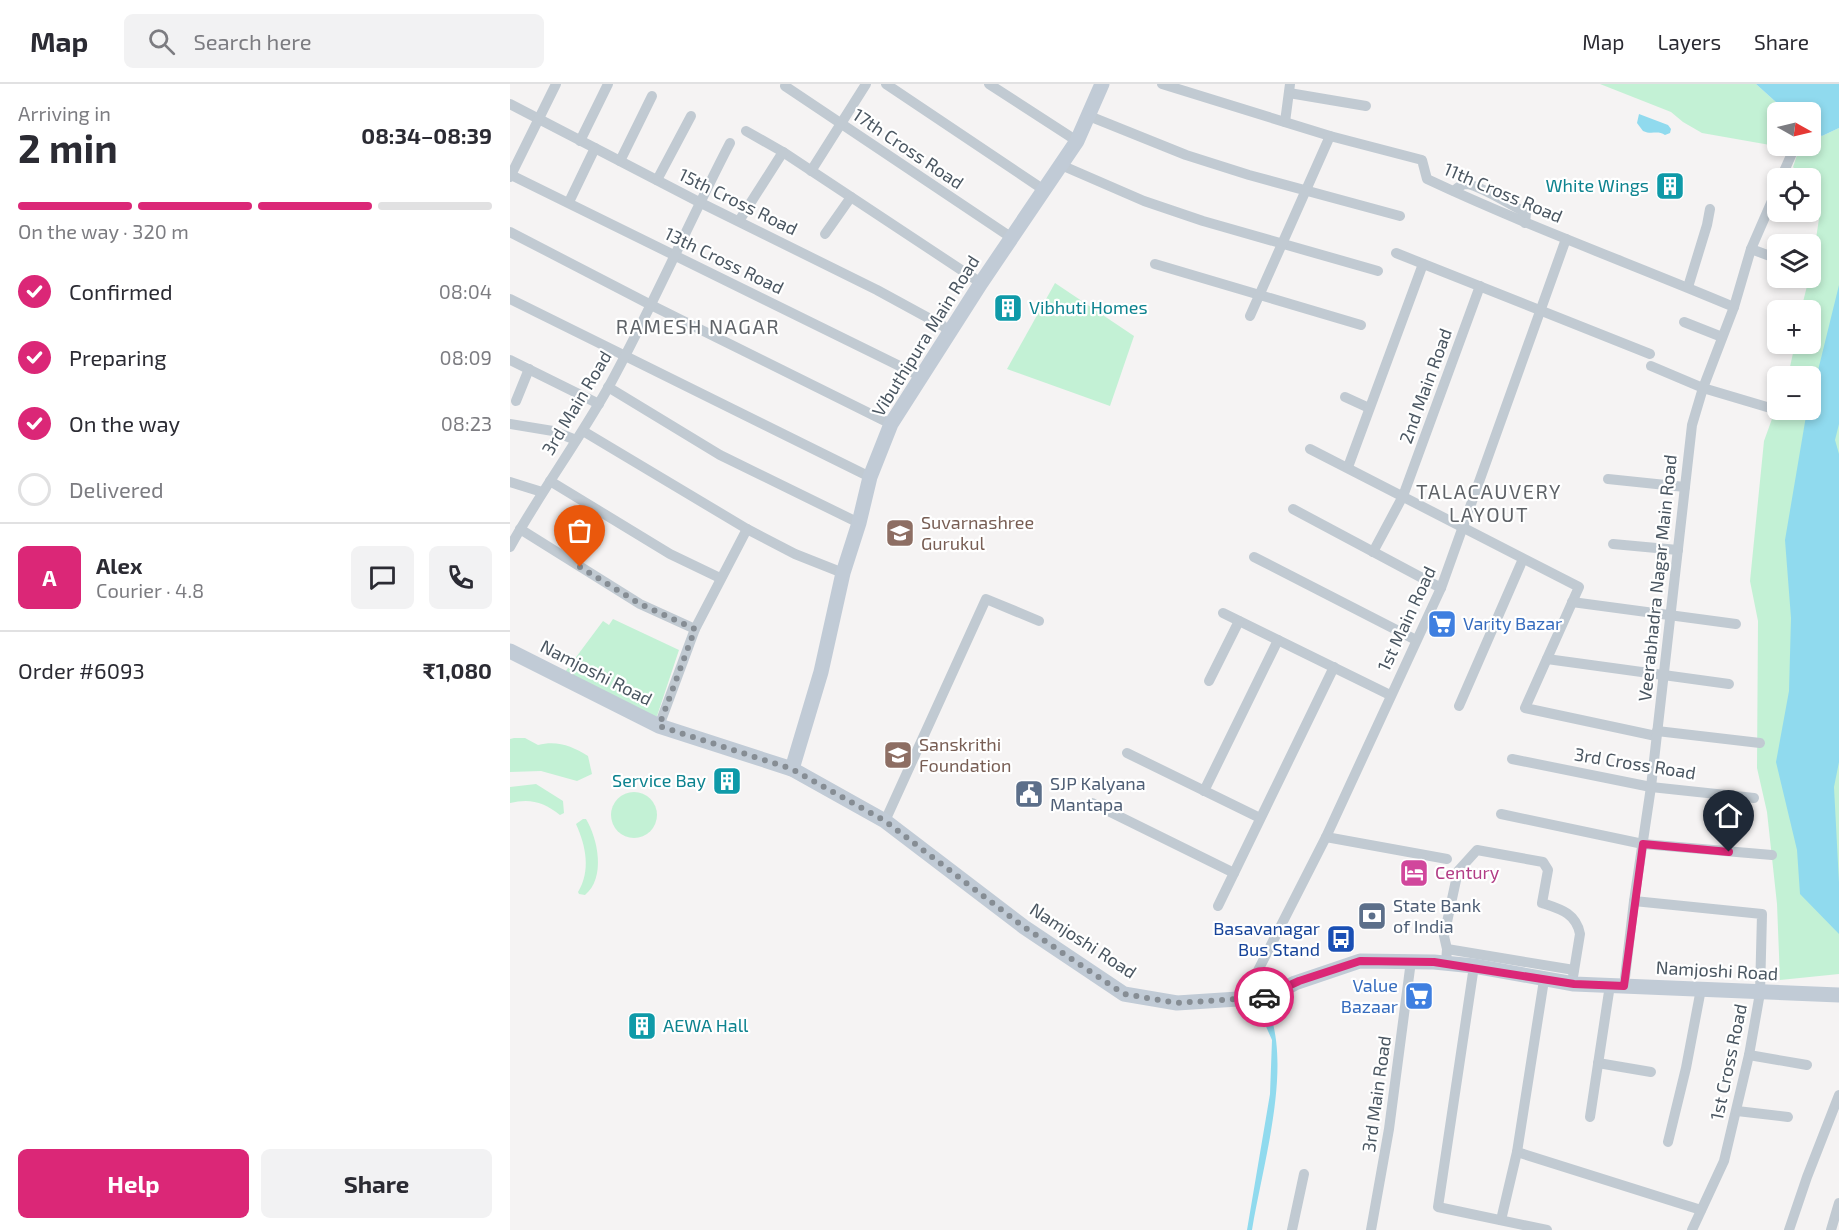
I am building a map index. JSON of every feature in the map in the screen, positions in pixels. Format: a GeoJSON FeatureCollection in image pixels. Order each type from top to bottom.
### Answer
{"type":"FeatureCollection","features":[{"type":"Feature","properties":{"kind":"main road","name":"Vibuthipura Main Road"},"geometry":{"type":"LineString","coordinates":[[792,769],[821,672],[843,573],[859,523],[870,477],[891,424],[981,283],[1077,141],[1102,84]]}},
{"type":"Feature","properties":{"kind":"main road","name":"Namjoshi Road"},"geometry":{"type":"LineString","coordinates":[[510,651],[659,726],[792,769],[885,821],[1024,927],[1124,994],[1177,1003],[1268,997],[1299,981],[1360,961],[1412,961],[1446,956],[1474,966],[1544,980],[1573,976],[1617,985],[1839,995]]}},
{"type":"Feature","properties":{"kind":"street"},"geometry":{"type":"LineString","coordinates":[[511,176],[556,84]]}},
{"type":"Feature","properties":{"kind":"street"},"geometry":{"type":"LineString","coordinates":[[580,141],[608,84]]}},
{"type":"Feature","properties":{"kind":"street"},"geometry":{"type":"LineString","coordinates":[[811,171],[866,84]]}},
{"type":"Feature","properties":{"kind":"street"},"geometry":{"type":"LineString","coordinates":[[886,84],[1044,190]]}},
{"type":"Feature","properties":{"kind":"street"},"geometry":{"type":"LineString","coordinates":[[989,84],[1077,141]]}},
{"type":"Feature","properties":{"kind":"street","name":"11th Cross Road"},"geometry":{"type":"LineString","coordinates":[[1162,84],[1330,136],[1422,160],[1427,179],[1525,223],[1734,307]]}},
{"type":"Feature","properties":{"kind":"street","name":"17th Cross Road"},"geometry":{"type":"LineString","coordinates":[[785,86],[1012,238]]}},
{"type":"Feature","properties":{"kind":"street"},"geometry":{"type":"LineString","coordinates":[[1286,122],[1289,89],[1366,106]]}},
{"type":"Feature","properties":{"kind":"street"},"geometry":{"type":"LineString","coordinates":[[620,161],[652,96]]}},
{"type":"Feature","properties":{"kind":"street","name":"15th Cross Road"},"geometry":{"type":"LineString","coordinates":[[510,104],[699,202],[877,290],[950,332]]}},
{"type":"Feature","properties":{"kind":"street"},"geometry":{"type":"LineString","coordinates":[[657,180],[692,116]]}},
{"type":"Feature","properties":{"kind":"street"},"geometry":{"type":"LineString","coordinates":[[1089,116],[1186,155],[1400,216]]}},
{"type":"Feature","properties":{"kind":"street"},"geometry":{"type":"LineString","coordinates":[[746,131],[783,152],[981,283]]}},
{"type":"Feature","properties":{"kind":"street"},"geometry":{"type":"LineString","coordinates":[[1250,316],[1330,136]]}},
{"type":"Feature","properties":{"kind":"street","name":"3rd Main Road"},"geometry":{"type":"LineString","coordinates":[[510,547],[542,492],[599,404],[651,305],[699,202],[730,143]]}},
{"type":"Feature","properties":{"kind":"street"},"geometry":{"type":"LineString","coordinates":[[569,202],[595,148]]}},
{"type":"Feature","properties":{"kind":"street"},"geometry":{"type":"LineString","coordinates":[[739,221],[783,152]]}},
{"type":"Feature","properties":{"kind":"street"},"geometry":{"type":"LineString","coordinates":[[1061,165],[1144,201],[1203,221],[1378,271]]}},
{"type":"Feature","properties":{"kind":"street","name":"13th Cross Road"},"geometry":{"type":"LineString","coordinates":[[511,176],[569,202],[922,377]]}},
{"type":"Feature","properties":{"kind":"street"},"geometry":{"type":"LineString","coordinates":[[825,234],[850,197]]}},
{"type":"Feature","properties":{"kind":"street"},"geometry":{"type":"LineString","coordinates":[[1688,288],[1710,209]]}},
{"type":"Feature","properties":{"kind":"street","name":"Veerabhadra Nagar Main Road"},"geometry":{"type":"LineString","coordinates":[[1590,1117],[1598,1064],[1617,985],[1643,844],[1692,425],[1703,388],[1734,307],[1751,249],[1767,212]]}},
{"type":"Feature","properties":{"kind":"street"},"geometry":{"type":"LineString","coordinates":[[510,232],[891,424]]}},
{"type":"Feature","properties":{"kind":"street","name":"1st Main Road"},"geometry":{"type":"LineString","coordinates":[[1244,998],[1326,837],[1441,588],[1566,239]]}},
{"type":"Feature","properties":{"kind":"street"},"geometry":{"type":"LineString","coordinates":[[1751,249],[1767,255]]}},
{"type":"Feature","properties":{"kind":"street"},"geometry":{"type":"LineString","coordinates":[[1396,253],[1650,354]]}},
{"type":"Feature","properties":{"kind":"street"},"geometry":{"type":"LineString","coordinates":[[1155,264],[1360,325]]}},
{"type":"Feature","properties":{"kind":"street"},"geometry":{"type":"LineString","coordinates":[[1348,467],[1423,264]]}},
{"type":"Feature","properties":{"kind":"street","name":"2nd Main Road"},"geometry":{"type":"LineString","coordinates":[[1373,552],[1403,496],[1479,286]]}},
{"type":"Feature","properties":{"kind":"street"},"geometry":{"type":"LineString","coordinates":[[510,299],[870,477]]}},
{"type":"Feature","properties":{"kind":"street"},"geometry":{"type":"LineString","coordinates":[[1684,322],[1722,337]]}},
{"type":"Feature","properties":{"kind":"street"},"geometry":{"type":"LineString","coordinates":[[510,360],[599,404]]}},
{"type":"Feature","properties":{"kind":"street"},"geometry":{"type":"LineString","coordinates":[[1651,366],[1703,388],[1767,407]]}},
{"type":"Feature","properties":{"kind":"street"},"geometry":{"type":"LineString","coordinates":[[516,401],[529,369]]}},
{"type":"Feature","properties":{"kind":"street"},"geometry":{"type":"LineString","coordinates":[[608,387],[720,455],[859,523]]}},
{"type":"Feature","properties":{"kind":"street"},"geometry":{"type":"LineString","coordinates":[[1345,397],[1369,408]]}},
{"type":"Feature","properties":{"kind":"street"},"geometry":{"type":"LineString","coordinates":[[510,424],[580,435],[747,529],[795,554],[843,573]]}},
{"type":"Feature","properties":{"kind":"street"},"geometry":{"type":"LineString","coordinates":[[1310,449],[1579,588],[1525,708],[1657,733],[1760,743]]}},
{"type":"Feature","properties":{"kind":"street"},"geometry":{"type":"LineString","coordinates":[[1608,479],[1685,487]]}},
{"type":"Feature","properties":{"kind":"street"},"geometry":{"type":"LineString","coordinates":[[550,481],[670,554],[720,578]]}},
{"type":"Feature","properties":{"kind":"street"},"geometry":{"type":"LineString","coordinates":[[510,482],[542,492]]}},
{"type":"Feature","properties":{"kind":"street"},"geometry":{"type":"LineString","coordinates":[[1293,509],[1441,588]]}},
{"type":"Feature","properties":{"kind":"street"},"geometry":{"type":"LineString","coordinates":[[659,726],[695,629],[747,529]]}},
{"type":"Feature","properties":{"kind":"street"},"geometry":{"type":"LineString","coordinates":[[520,530],[640,604],[695,629]]}},
{"type":"Feature","properties":{"kind":"street"},"geometry":{"type":"LineString","coordinates":[[1613,544],[1677,550]]}},
{"type":"Feature","properties":{"kind":"street"},"geometry":{"type":"LineString","coordinates":[[1254,557],[1416,640]]}},
{"type":"Feature","properties":{"kind":"street"},"geometry":{"type":"LineString","coordinates":[[1458,706],[1523,559]]}},
{"type":"Feature","properties":{"kind":"street"},"geometry":{"type":"LineString","coordinates":[[885,821],[986,599],[1039,621]]}},
{"type":"Feature","properties":{"kind":"street"},"geometry":{"type":"LineString","coordinates":[[1572,602],[1736,624]]}},
{"type":"Feature","properties":{"kind":"street"},"geometry":{"type":"LineString","coordinates":[[1223,613],[1390,695]]}},
{"type":"Feature","properties":{"kind":"street"},"geometry":{"type":"LineString","coordinates":[[1209,681],[1239,621]]}},
{"type":"Feature","properties":{"kind":"street"},"geometry":{"type":"LineString","coordinates":[[1204,791],[1278,640]]}},
{"type":"Feature","properties":{"kind":"street"},"geometry":{"type":"LineString","coordinates":[[1547,659],[1729,684]]}},
{"type":"Feature","properties":{"kind":"street"},"geometry":{"type":"LineString","coordinates":[[1218,906],[1334,668]]}},
{"type":"Feature","properties":{"kind":"street"},"geometry":{"type":"LineString","coordinates":[[1127,753],[1260,818]]}},
{"type":"Feature","properties":{"kind":"street","name":"3rd Cross Road"},"geometry":{"type":"LineString","coordinates":[[1512,759],[1651,787],[1754,798]]}},
{"type":"Feature","properties":{"kind":"street"},"geometry":{"type":"LineString","coordinates":[[1092,803],[1233,873]]}},
{"type":"Feature","properties":{"kind":"street"},"geometry":{"type":"LineString","coordinates":[[1501,814],[1643,844],[1772,855]]}},
{"type":"Feature","properties":{"kind":"street"},"geometry":{"type":"LineString","coordinates":[[1326,837],[1447,859]]}},
{"type":"Feature","properties":{"kind":"street"},"geometry":{"type":"LineString","coordinates":[[1477,850],[1543,862],[1548,870],[1542,903],[1566,911],[1579,928],[1573,976],[1446,956],[1444,936],[1458,871],[1477,850]]}},
{"type":"Feature","properties":{"kind":"street","name":"1st Cross Road"},"geometry":{"type":"LineString","coordinates":[[1634,901],[1762,914],[1760,993],[1737,1111],[1724,1161],[1692,1230]]}},
{"type":"Feature","properties":{"kind":"street","name":"3rd Main Road"},"geometry":{"type":"LineString","coordinates":[[1371,1230],[1389,1129],[1412,961]]}},
{"type":"Feature","properties":{"kind":"street"},"geometry":{"type":"LineString","coordinates":[[1474,966],[1438,1207],[1547,1230]]}},
{"type":"Feature","properties":{"kind":"street"},"geometry":{"type":"LineString","coordinates":[[1501,1220],[1517,1152],[1544,980]]}},
{"type":"Feature","properties":{"kind":"street"},"geometry":{"type":"LineString","coordinates":[[1668,1142],[1686,1068],[1701,989]]}},
{"type":"Feature","properties":{"kind":"street"},"geometry":{"type":"LineString","coordinates":[[1749,1055],[1807,1065]]}},
{"type":"Feature","properties":{"kind":"street"},"geometry":{"type":"LineString","coordinates":[[1598,1064],[1651,1072]]}},
{"type":"Feature","properties":{"kind":"street"},"geometry":{"type":"LineString","coordinates":[[1789,1230],[1839,1095]]}},
{"type":"Feature","properties":{"kind":"street"},"geometry":{"type":"LineString","coordinates":[[1737,1111],[1788,1117]]}},
{"type":"Feature","properties":{"kind":"street"},"geometry":{"type":"LineString","coordinates":[[1517,1152],[1701,1210]]}},
{"type":"Feature","properties":{"kind":"street"},"geometry":{"type":"LineString","coordinates":[[1292,1230],[1304,1174]]}},
{"type":"Feature","properties":{"kind":"street"},"geometry":{"type":"LineString","coordinates":[[1831,1230],[1839,1203]]}},
{"type":"Feature","properties":{"kind":"green space"},"geometry":{"type":"Polygon","coordinates":[[[1600,84],[1756,84],[1776,102],[1767,102],[1767,144],[1702,133],[1671,112],[1600,84]]]}},
{"type":"Feature","properties":{"kind":"green space"},"geometry":{"type":"Polygon","coordinates":[[[1839,128],[1839,974],[1780,980],[1777,904],[1767,812],[1757,768],[1758,621],[1750,581],[1764,441],[1772,420],[1821,420],[1821,366],[1790,366],[1793,354],[1821,354],[1821,300],[1804,300],[1806,288],[1821,288],[1821,234],[1817,234],[1819,222],[1821,222],[1821,168],[1793,167],[1797,156],[1821,156],[1821,136],[1839,128]]]}},
{"type":"Feature","properties":{"kind":"green space"},"geometry":{"type":"Polygon","coordinates":[[[1055,283],[1134,336],[1110,406],[1007,369],[1055,283]]]}},
{"type":"Feature","properties":{"kind":"green space"},"geometry":{"type":"Polygon","coordinates":[[[613,619],[679,650],[656,719],[565,672],[603,621],[609,625],[613,619]]]}},
{"type":"Feature","properties":{"kind":"green space"},"geometry":{"type":"Polygon","coordinates":[[[525,738],[538,745],[558,744],[576,749],[588,756],[592,774],[577,781],[541,771],[510,772],[510,739],[525,738]]]}},
{"type":"Feature","properties":{"kind":"green space"},"geometry":{"type":"Polygon","coordinates":[[[536,784],[563,801],[564,813],[560,815],[536,802],[510,803],[510,787],[536,784]]]}},
{"type":"Feature","properties":{"kind":"green space"},"geometry":{"type":"Polygon","coordinates":[[[634,792],[643,793],[651,798],[656,806],[656,824],[651,832],[643,837],[634,838],[625,837],[617,832],[612,824],[611,815],[612,806],[617,798],[625,793],[634,792]]]}},
{"type":"Feature","properties":{"kind":"green space"},"geometry":{"type":"Polygon","coordinates":[[[586,819],[594,837],[598,858],[596,879],[592,888],[585,895],[578,892],[585,876],[586,858],[576,824],[586,819]]]}},
{"type":"Feature","properties":{"kind":"water"},"geometry":{"type":"Polygon","coordinates":[[[1756,84],[1839,84],[1839,128],[1821,136],[1821,102],[1776,102],[1756,84]]]}},
{"type":"Feature","properties":{"kind":"water"},"geometry":{"type":"Polygon","coordinates":[[[1639,114],[1668,125],[1671,129],[1670,133],[1665,135],[1643,131],[1637,123],[1639,114]]]}},
{"type":"Feature","properties":{"kind":"water"},"geometry":{"type":"Polygon","coordinates":[[[1839,285],[1839,424],[1835,440],[1839,454],[1839,762],[1834,787],[1839,934],[1800,894],[1797,850],[1776,762],[1789,691],[1791,618],[1785,540],[1805,420],[1821,420],[1821,366],[1819,366],[1839,285]]]}},
{"type":"Feature","properties":{"kind":"water"},"geometry":{"type":"Polygon","coordinates":[[[1272,1020],[1276,1043],[1276,1096],[1252,1230],[1247,1230],[1270,1094],[1272,1040],[1264,1022],[1272,1020]]]}},
{"type":"Feature","properties":{"kind":"way so far"},"geometry":{"type":"LineString","coordinates":[[580,567],[640,604],[695,629],[659,726],[792,769],[885,821],[1024,927],[1124,994],[1177,1003],[1264,997]]}},
{"type":"Feature","properties":{"kind":"place","name":"White Wings"},"geometry":{"type":"Point","coordinates":[1670,186]}},
{"type":"Feature","properties":{"kind":"place","name":"Vibhuti Homes"},"geometry":{"type":"Point","coordinates":[1008,308]}},
{"type":"Feature","properties":{"kind":"place","name":"Suvarnashree Gurukul"},"geometry":{"type":"Point","coordinates":[900,533]}},
{"type":"Feature","properties":{"kind":"place","name":"Varity Bazar"},"geometry":{"type":"Point","coordinates":[1442,624]}},
{"type":"Feature","properties":{"kind":"place","name":"Sanskrithi Foundation"},"geometry":{"type":"Point","coordinates":[898,755]}},
{"type":"Feature","properties":{"kind":"place","name":"Service Bay"},"geometry":{"type":"Point","coordinates":[727,781]}},
{"type":"Feature","properties":{"kind":"place","name":"SJP Kalyana Mantapa"},"geometry":{"type":"Point","coordinates":[1029,794]}},
{"type":"Feature","properties":{"kind":"place","name":"Century"},"geometry":{"type":"Point","coordinates":[1414,873]}},
{"type":"Feature","properties":{"kind":"place","name":"State Bank of India"},"geometry":{"type":"Point","coordinates":[1372,916]}},
{"type":"Feature","properties":{"kind":"place","name":"Basavanagar Bus Stand"},"geometry":{"type":"Point","coordinates":[1341,939]}},
{"type":"Feature","properties":{"kind":"place","name":"Value Bazaar"},"geometry":{"type":"Point","coordinates":[1419,996]}},
{"type":"Feature","properties":{"kind":"place","name":"AEWA Hall"},"geometry":{"type":"Point","coordinates":[642,1026]}},
{"type":"Feature","properties":{"kind":"district","name":"RAMESH NAGAR"},"geometry":{"type":"Point","coordinates":[698,327]}},
{"type":"Feature","properties":{"kind":"district","name":"TALACAUVERY LAYOUT"},"geometry":{"type":"Point","coordinates":[1489,504]}},
{"type":"Feature","properties":{"kind":"route"},"geometry":{"type":"LineString","coordinates":[[1264,997],[1299,981],[1360,961],[1434,962],[1474,966],[1574,984],[1624,986],[1643,844],[1729,852]]}}]}
